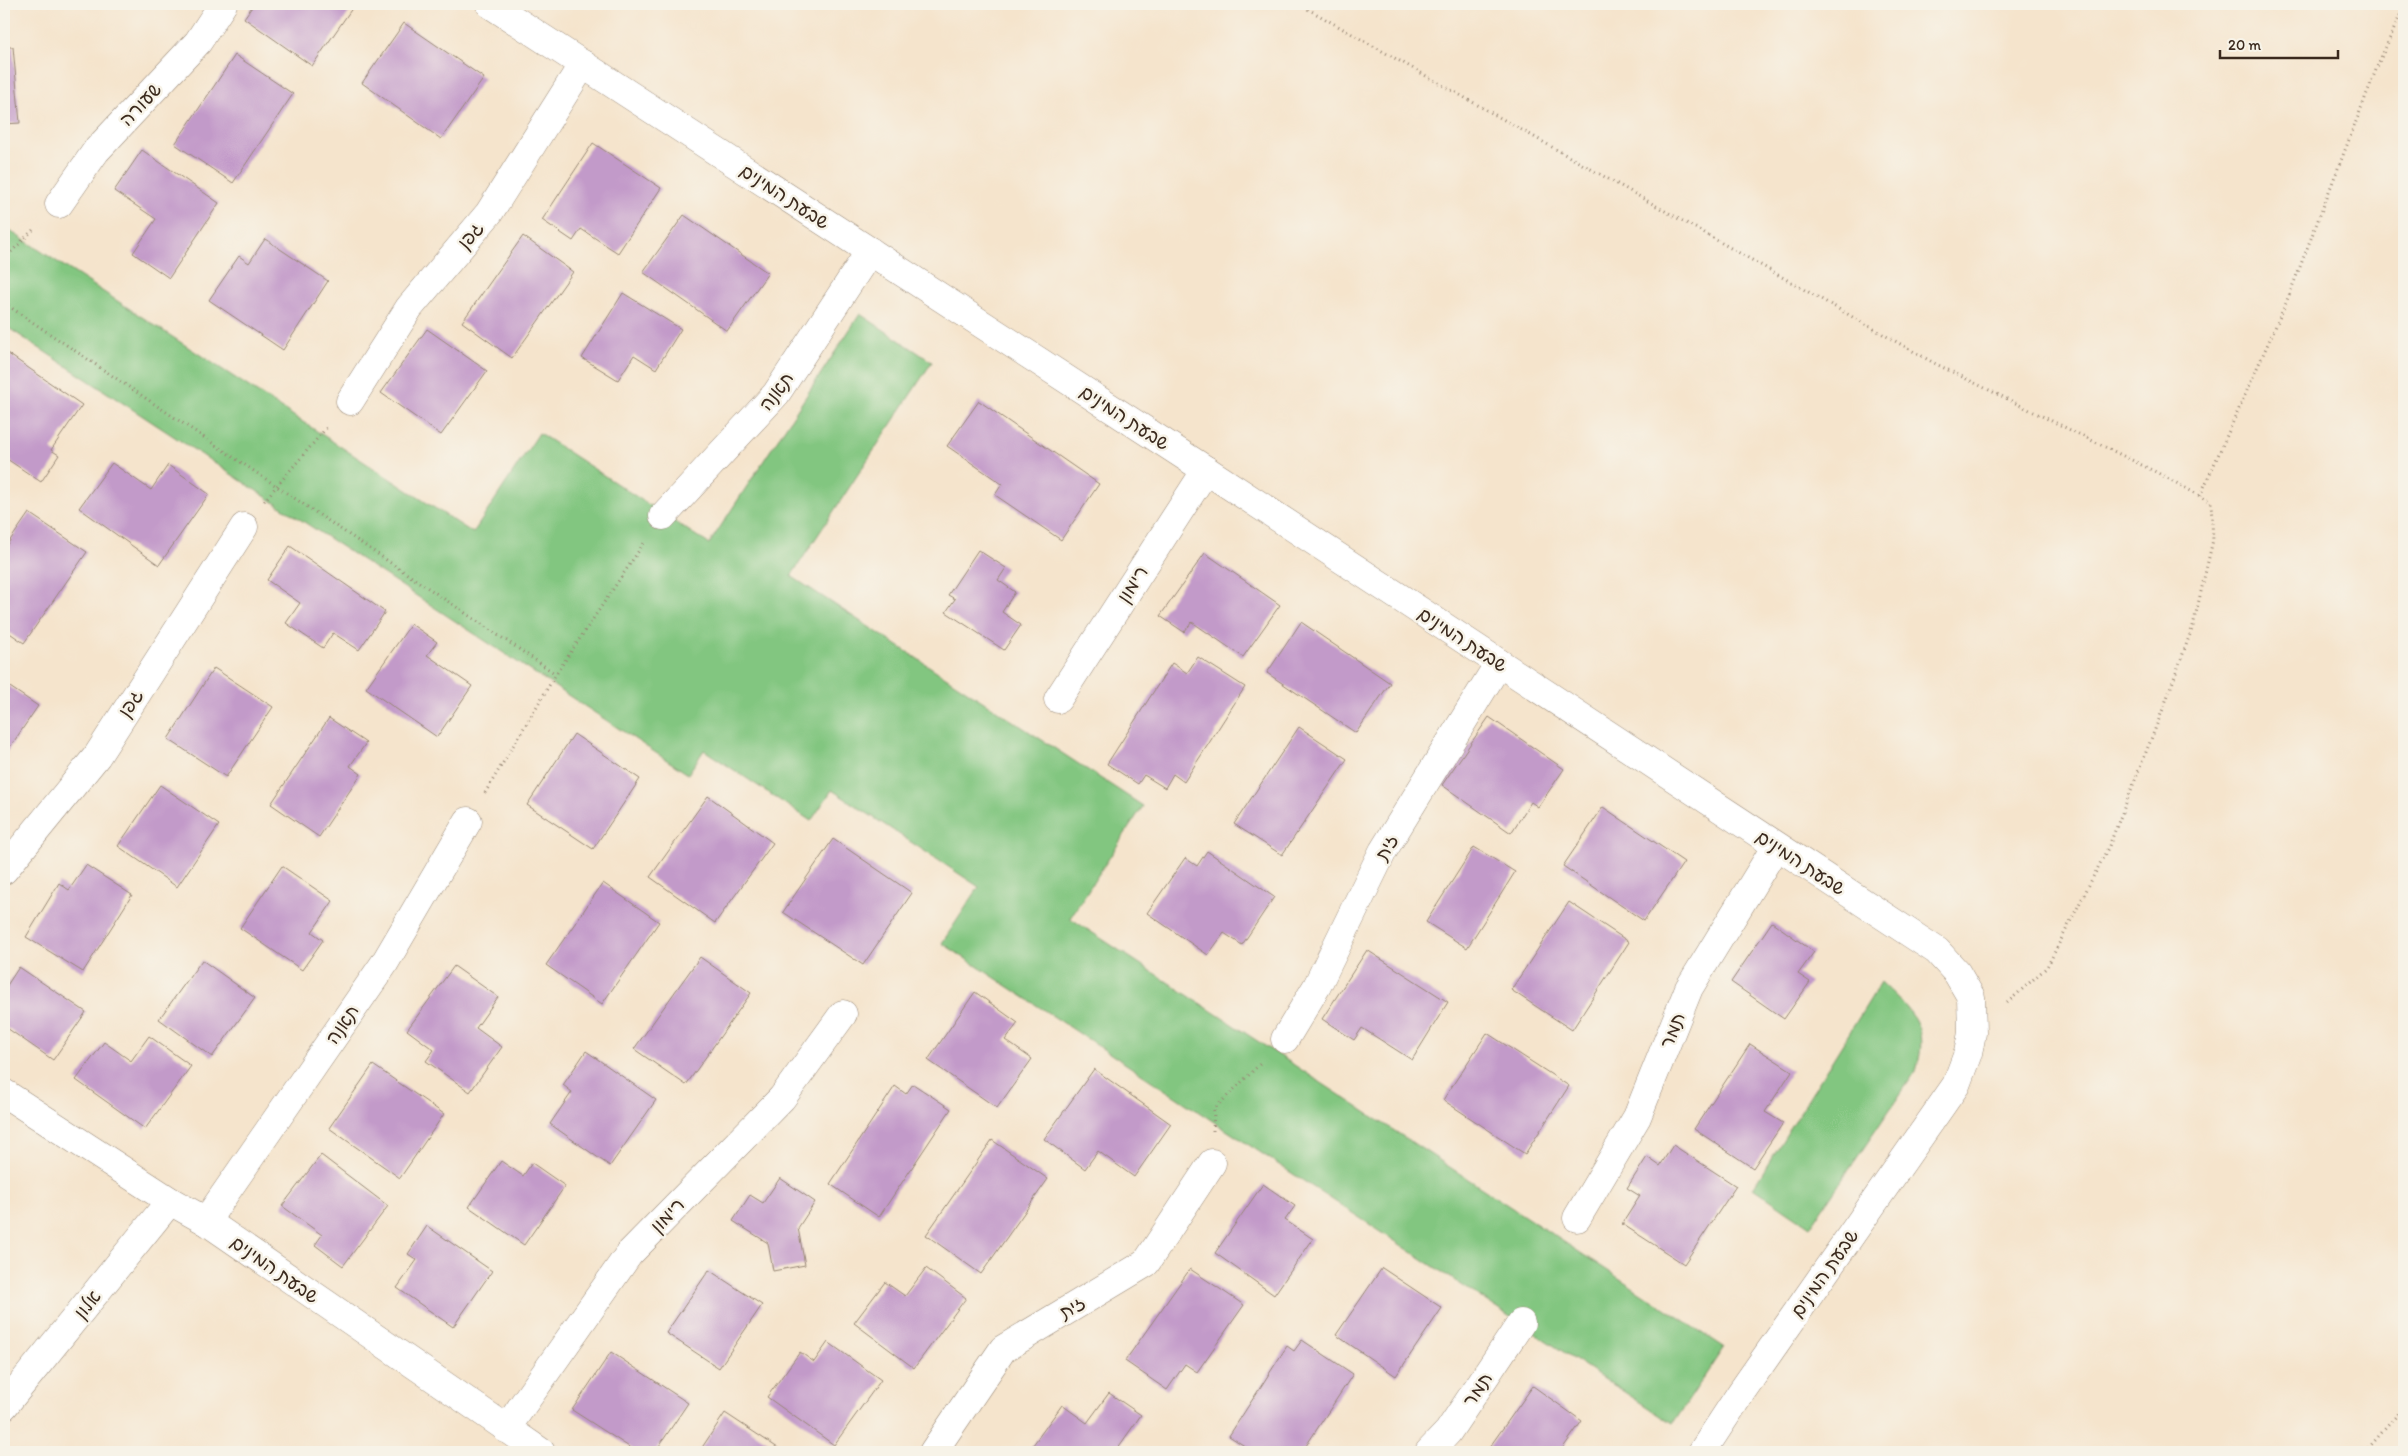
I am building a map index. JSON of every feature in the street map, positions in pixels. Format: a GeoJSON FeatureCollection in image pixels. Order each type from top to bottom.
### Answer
{"type":"FeatureCollection","features":[{"type":"Feature","properties":{"kind":"street","name":"שעורה"},"geometry":{"type":"LineString","coordinates":[[59,204],[96,151],[198,42],[222,4]]}},
{"type":"Feature","properties":{"kind":"street","name":"שבעת המינים"},"geometry":{"type":"LineString","coordinates":[[490,4],[1206,470],[1937,951],[1956,973],[1971,996],[1972,1033],[1968,1053],[1956,1085],[1742,1391],[1702,1452]]}},
{"type":"Feature","properties":{"kind":"street","name":"גפן"},"geometry":{"type":"LineString","coordinates":[[350,401],[409,308],[489,213],[583,64]]}},
{"type":"Feature","properties":{"kind":"street","name":"תאנה"},"geometry":{"type":"LineString","coordinates":[[662,516],[776,394],[870,251]]}},
{"type":"Feature","properties":{"kind":"street","name":"רימון"},"geometry":{"type":"LineString","coordinates":[[1058,699],[1206,470]]}},
{"type":"Feature","properties":{"kind":"street","name":"גפן"},"geometry":{"type":"LineString","coordinates":[[4,870],[97,756],[244,527]]}},
{"type":"Feature","properties":{"kind":"street","name":"זית"},"geometry":{"type":"LineString","coordinates":[[1285,1039],[1317,986],[1383,850],[1499,663]]}},
{"type":"Feature","properties":{"kind":"street","name":"תאנה"},"geometry":{"type":"LineString","coordinates":[[206,1221],[384,964],[468,821]]}},
{"type":"Feature","properties":{"kind":"street","name":"תמר"},"geometry":{"type":"LineString","coordinates":[[1576,1218],[1637,1117],[1689,988],[1776,846]]}},
{"type":"Feature","properties":{"kind":"street","name":"רימון"},"geometry":{"type":"LineString","coordinates":[[506,1429],[629,1254],[782,1098],[843,1014]]}},
{"type":"Feature","properties":{"kind":"street","name":"שבעת המינים"},"geometry":{"type":"LineString","coordinates":[[4,1093],[170,1201],[206,1221],[541,1452]]}},
{"type":"Feature","properties":{"kind":"street","name":"זית"},"geometry":{"type":"LineString","coordinates":[[933,1452],[1003,1348],[1146,1263],[1212,1163]]}},
{"type":"Feature","properties":{"kind":"street","name":"אלון"},"geometry":{"type":"LineString","coordinates":[[4,1406],[170,1201]]}},
{"type":"Feature","properties":{"kind":"street","name":"תמר"},"geometry":{"type":"LineString","coordinates":[[1429,1452],[1448,1432],[1521,1323]]}},
{"type":"Feature","properties":{"kind":"path"},"geometry":{"type":"LineString","coordinates":[[1299,4],[1934,363],[2158,473],[2211,502],[2213,540],[2193,626],[2163,709],[2109,846],[2047,967],[1972,1033]]}},
{"type":"Feature","properties":{"kind":"path"},"geometry":{"type":"LineString","coordinates":[[2200,496],[2286,303],[2379,62],[2404,7]]}},
{"type":"Feature","properties":{"kind":"path"},"geometry":{"type":"LineString","coordinates":[[4,259],[59,204]]}},
{"type":"Feature","properties":{"kind":"path"},"geometry":{"type":"LineString","coordinates":[[4,303],[556,674]]}},
{"type":"Feature","properties":{"kind":"path"},"geometry":{"type":"LineString","coordinates":[[244,527],[275,485],[350,401]]}},
{"type":"Feature","properties":{"kind":"path"},"geometry":{"type":"LineString","coordinates":[[468,821],[556,674],[662,516]]}},
{"type":"Feature","properties":{"kind":"path"},"geometry":{"type":"LineString","coordinates":[[1212,1163],[1214,1109],[1285,1039]]}},
{"type":"Feature","properties":{"kind":"path"},"geometry":{"type":"LineString","coordinates":[[2365,1452],[2404,1407]]}},
{"type":"Feature","properties":{"kind":"green space"},"geometry":{"type":"Polygon","coordinates":[[[4,227],[473,533],[539,433],[709,544],[860,314],[932,362],[791,576],[1143,806],[1070,918],[1724,1347],[1673,1424],[942,943],[979,887],[832,790],[811,821],[704,750],[688,774],[4,325],[4,227]]]}},
{"type":"Feature","properties":{"kind":"green space"},"geometry":{"type":"Polygon","coordinates":[[[1881,982],[1902,1002],[1915,1020],[1921,1042],[1916,1071],[1810,1227],[1753,1188],[1881,982]]]}},
{"type":"Feature","properties":{"kind":"building"},"geometry":{"type":"Polygon","coordinates":[[[254,4],[355,4],[312,66],[244,18],[254,4]]]}},
{"type":"Feature","properties":{"kind":"building"},"geometry":{"type":"Polygon","coordinates":[[[404,23],[484,78],[441,139],[362,83],[404,23]]]}},
{"type":"Feature","properties":{"kind":"building"},"geometry":{"type":"Polygon","coordinates":[[[4,47],[13,47],[20,123],[4,124],[4,47]]]}},
{"type":"Feature","properties":{"kind":"building"},"geometry":{"type":"Polygon","coordinates":[[[235,55],[293,94],[233,183],[175,144],[235,55]]]}},
{"type":"Feature","properties":{"kind":"building"},"geometry":{"type":"Polygon","coordinates":[[[593,143],[661,188],[618,253],[581,229],[573,241],[542,220],[593,143]]]}},
{"type":"Feature","properties":{"kind":"building"},"geometry":{"type":"Polygon","coordinates":[[[142,150],[219,203],[169,278],[133,253],[156,219],[114,191],[142,150]]]}},
{"type":"Feature","properties":{"kind":"building"},"geometry":{"type":"Polygon","coordinates":[[[684,215],[768,273],[727,331],[643,272],[684,215]]]}},
{"type":"Feature","properties":{"kind":"building"},"geometry":{"type":"Polygon","coordinates":[[[523,236],[573,272],[512,358],[462,322],[523,236]]]}},
{"type":"Feature","properties":{"kind":"building"},"geometry":{"type":"Polygon","coordinates":[[[265,239],[328,281],[283,350],[209,300],[239,256],[249,263],[265,239]]]}},
{"type":"Feature","properties":{"kind":"building"},"geometry":{"type":"Polygon","coordinates":[[[623,293],[681,329],[656,369],[634,355],[618,380],[582,358],[623,293]]]}},
{"type":"Feature","properties":{"kind":"building"},"geometry":{"type":"Polygon","coordinates":[[[427,329],[487,371],[441,435],[381,393],[427,329]]]}},
{"type":"Feature","properties":{"kind":"building"},"geometry":{"type":"Polygon","coordinates":[[[4,351],[82,405],[51,450],[59,455],[41,482],[4,457],[4,351]]]}},
{"type":"Feature","properties":{"kind":"building"},"geometry":{"type":"Polygon","coordinates":[[[979,401],[1099,484],[1061,540],[995,495],[1002,484],[947,446],[979,401]]]}},
{"type":"Feature","properties":{"kind":"building"},"geometry":{"type":"Polygon","coordinates":[[[112,463],[151,490],[168,465],[209,494],[159,565],[79,508],[112,463]]]}},
{"type":"Feature","properties":{"kind":"building"},"geometry":{"type":"Polygon","coordinates":[[[29,513],[87,552],[24,643],[4,629],[4,549],[29,513]]]}},
{"type":"Feature","properties":{"kind":"building"},"geometry":{"type":"Polygon","coordinates":[[[290,546],[385,612],[359,650],[333,633],[323,648],[286,623],[300,603],[267,580],[290,546]]]}},
{"type":"Feature","properties":{"kind":"building"},"geometry":{"type":"Polygon","coordinates":[[[978,550],[1006,568],[998,580],[1015,592],[1002,612],[1021,625],[1004,650],[946,612],[955,599],[948,595],[978,550]]]}},
{"type":"Feature","properties":{"kind":"building"},"geometry":{"type":"Polygon","coordinates":[[[1205,553],[1280,605],[1243,657],[1192,622],[1184,632],[1160,616],[1205,553]]]}},
{"type":"Feature","properties":{"kind":"building"},"geometry":{"type":"Polygon","coordinates":[[[1301,622],[1390,683],[1356,733],[1267,673],[1301,622]]]}},
{"type":"Feature","properties":{"kind":"building"},"geometry":{"type":"Polygon","coordinates":[[[411,624],[437,642],[427,655],[472,686],[437,737],[366,688],[411,624]]]}},
{"type":"Feature","properties":{"kind":"building"},"geometry":{"type":"Polygon","coordinates":[[[1198,657],[1245,687],[1184,782],[1173,774],[1165,788],[1144,775],[1138,784],[1107,764],[1172,663],[1187,673],[1198,657]]]}},
{"type":"Feature","properties":{"kind":"building"},"geometry":{"type":"Polygon","coordinates":[[[214,668],[273,707],[226,777],[168,739],[214,668]]]}},
{"type":"Feature","properties":{"kind":"building"},"geometry":{"type":"Polygon","coordinates":[[[4,683],[38,706],[4,756],[4,683]]]}},
{"type":"Feature","properties":{"kind":"building"},"geometry":{"type":"Polygon","coordinates":[[[1489,717],[1564,769],[1538,807],[1531,802],[1511,833],[1442,785],[1489,717]]]}},
{"type":"Feature","properties":{"kind":"building"},"geometry":{"type":"Polygon","coordinates":[[[329,718],[366,743],[350,766],[361,774],[319,837],[271,804],[329,718]]]}},
{"type":"Feature","properties":{"kind":"building"},"geometry":{"type":"Polygon","coordinates":[[[1299,727],[1347,759],[1282,855],[1234,824],[1299,727]]]}},
{"type":"Feature","properties":{"kind":"building"},"geometry":{"type":"Polygon","coordinates":[[[574,734],[640,779],[593,849],[527,805],[574,734]]]}},
{"type":"Feature","properties":{"kind":"building"},"geometry":{"type":"Polygon","coordinates":[[[160,785],[219,825],[177,887],[118,846],[160,785]]]}},
{"type":"Feature","properties":{"kind":"building"},"geometry":{"type":"Polygon","coordinates":[[[708,796],[773,843],[715,923],[650,877],[708,796]]]}},
{"type":"Feature","properties":{"kind":"building"},"geometry":{"type":"Polygon","coordinates":[[[1603,807],[1684,862],[1644,921],[1563,866],[1603,807]]]}},
{"type":"Feature","properties":{"kind":"building"},"geometry":{"type":"Polygon","coordinates":[[[833,839],[912,893],[863,965],[783,912],[833,839]]]}},
{"type":"Feature","properties":{"kind":"building"},"geometry":{"type":"Polygon","coordinates":[[[1474,847],[1515,872],[1467,948],[1426,922],[1474,847]]]}},
{"type":"Feature","properties":{"kind":"building"},"geometry":{"type":"Polygon","coordinates":[[[1207,851],[1274,897],[1242,945],[1224,933],[1208,955],[1147,913],[1185,858],[1197,866],[1207,851]]]}},
{"type":"Feature","properties":{"kind":"building"},"geometry":{"type":"Polygon","coordinates":[[[86,865],[132,895],[83,972],[26,937],[59,883],[69,890],[86,865]]]}},
{"type":"Feature","properties":{"kind":"building"},"geometry":{"type":"Polygon","coordinates":[[[282,866],[333,901],[312,932],[323,940],[302,970],[240,928],[282,866]]]}},
{"type":"Feature","properties":{"kind":"building"},"geometry":{"type":"Polygon","coordinates":[[[603,883],[659,922],[602,1004],[546,965],[603,883]]]}},
{"type":"Feature","properties":{"kind":"building"},"geometry":{"type":"Polygon","coordinates":[[[1569,902],[1629,942],[1572,1030],[1511,990],[1569,902]]]}},
{"type":"Feature","properties":{"kind":"building"},"geometry":{"type":"Polygon","coordinates":[[[1772,922],[1814,952],[1798,974],[1810,982],[1784,1019],[1731,982],[1772,922]]]}},
{"type":"Feature","properties":{"kind":"building"},"geometry":{"type":"Polygon","coordinates":[[[1367,950],[1448,1002],[1412,1060],[1362,1028],[1354,1040],[1322,1019],[1367,950]]]}},
{"type":"Feature","properties":{"kind":"building"},"geometry":{"type":"Polygon","coordinates":[[[700,957],[751,993],[686,1085],[634,1049],[700,957]]]}},
{"type":"Feature","properties":{"kind":"building"},"geometry":{"type":"Polygon","coordinates":[[[202,960],[255,998],[212,1057],[159,1019],[202,960]]]}},
{"type":"Feature","properties":{"kind":"building"},"geometry":{"type":"Polygon","coordinates":[[[454,966],[498,997],[476,1028],[502,1047],[470,1092],[426,1061],[434,1050],[407,1030],[454,966]]]}},
{"type":"Feature","properties":{"kind":"building"},"geometry":{"type":"Polygon","coordinates":[[[19,967],[86,1012],[53,1060],[4,1026],[4,990],[19,967]]]}},
{"type":"Feature","properties":{"kind":"building"},"geometry":{"type":"Polygon","coordinates":[[[975,992],[1018,1023],[1005,1040],[1032,1059],[997,1108],[928,1060],[975,992]]]}},
{"type":"Feature","properties":{"kind":"building"},"geometry":{"type":"Polygon","coordinates":[[[1487,1033],[1569,1086],[1525,1154],[1443,1100],[1487,1033]]]}},
{"type":"Feature","properties":{"kind":"building"},"geometry":{"type":"Polygon","coordinates":[[[149,1036],[191,1066],[145,1129],[76,1080],[104,1042],[131,1061],[149,1036]]]}},
{"type":"Feature","properties":{"kind":"building"},"geometry":{"type":"Polygon","coordinates":[[[1750,1044],[1792,1071],[1765,1112],[1783,1123],[1753,1168],[1694,1129],[1750,1044]]]}},
{"type":"Feature","properties":{"kind":"building"},"geometry":{"type":"Polygon","coordinates":[[[586,1051],[656,1100],[610,1166],[550,1124],[572,1092],[563,1085],[586,1051]]]}},
{"type":"Feature","properties":{"kind":"building"},"geometry":{"type":"Polygon","coordinates":[[[373,1065],[444,1114],[400,1178],[329,1128],[373,1065]]]}},
{"type":"Feature","properties":{"kind":"building"},"geometry":{"type":"Polygon","coordinates":[[[1094,1069],[1171,1124],[1134,1177],[1098,1151],[1085,1169],[1044,1139],[1094,1069]]]}},
{"type":"Feature","properties":{"kind":"building"},"geometry":{"type":"Polygon","coordinates":[[[913,1084],[951,1109],[879,1217],[830,1184],[895,1086],[906,1094],[913,1084]]]}},
{"type":"Feature","properties":{"kind":"building"},"geometry":{"type":"Polygon","coordinates":[[[992,1140],[1048,1179],[981,1274],[926,1235],[992,1140]]]}},
{"type":"Feature","properties":{"kind":"building"},"geometry":{"type":"Polygon","coordinates":[[[1673,1145],[1736,1186],[1684,1264],[1622,1224],[1640,1196],[1627,1188],[1647,1157],[1660,1166],[1673,1145]]]}},
{"type":"Feature","properties":{"kind":"building"},"geometry":{"type":"Polygon","coordinates":[[[321,1155],[388,1206],[343,1266],[315,1245],[322,1235],[282,1206],[321,1155]]]}},
{"type":"Feature","properties":{"kind":"building"},"geometry":{"type":"Polygon","coordinates":[[[501,1161],[523,1176],[532,1163],[565,1186],[524,1245],[469,1207],[501,1161]]]}},
{"type":"Feature","properties":{"kind":"building"},"geometry":{"type":"Polygon","coordinates":[[[780,1178],[815,1202],[798,1228],[805,1265],[773,1271],[768,1243],[733,1221],[750,1195],[763,1203],[780,1178]]]}},
{"type":"Feature","properties":{"kind":"building"},"geometry":{"type":"Polygon","coordinates":[[[1263,1184],[1295,1206],[1285,1220],[1313,1239],[1274,1295],[1215,1253],[1263,1184]]]}},
{"type":"Feature","properties":{"kind":"building"},"geometry":{"type":"Polygon","coordinates":[[[427,1226],[492,1271],[453,1327],[397,1288],[417,1260],[408,1254],[427,1226]]]}},
{"type":"Feature","properties":{"kind":"building"},"geometry":{"type":"Polygon","coordinates":[[[926,1268],[966,1298],[914,1368],[854,1323],[885,1282],[905,1296],[926,1268]]]}},
{"type":"Feature","properties":{"kind":"building"},"geometry":{"type":"Polygon","coordinates":[[[1382,1268],[1442,1308],[1396,1376],[1336,1335],[1382,1268]]]}},
{"type":"Feature","properties":{"kind":"building"},"geometry":{"type":"Polygon","coordinates":[[[1190,1269],[1244,1305],[1197,1372],[1185,1364],[1167,1390],[1125,1361],[1190,1269]]]}},
{"type":"Feature","properties":{"kind":"building"},"geometry":{"type":"Polygon","coordinates":[[[709,1270],[762,1305],[719,1368],[666,1333],[709,1270]]]}},
{"type":"Feature","properties":{"kind":"building"},"geometry":{"type":"Polygon","coordinates":[[[1302,1340],[1353,1374],[1302,1452],[1254,1452],[1229,1436],[1287,1346],[1294,1351],[1302,1340]]]}},
{"type":"Feature","properties":{"kind":"building"},"geometry":{"type":"Polygon","coordinates":[[[828,1342],[881,1380],[834,1445],[767,1397],[800,1352],[814,1362],[828,1342]]]}},
{"type":"Feature","properties":{"kind":"building"},"geometry":{"type":"Polygon","coordinates":[[[611,1352],[688,1403],[655,1452],[637,1452],[572,1410],[611,1352]]]}},
{"type":"Feature","properties":{"kind":"building"},"geometry":{"type":"Polygon","coordinates":[[[1533,1386],[1582,1421],[1560,1452],[1486,1452],[1533,1386]]]}},
{"type":"Feature","properties":{"kind":"building"},"geometry":{"type":"Polygon","coordinates":[[[1109,1393],[1141,1415],[1115,1452],[1035,1452],[1030,1449],[1062,1405],[1087,1423],[1109,1393]]]}},
{"type":"Feature","properties":{"kind":"building"},"geometry":{"type":"Polygon","coordinates":[[[725,1413],[784,1452],[699,1452],[725,1413]]]}}]}
